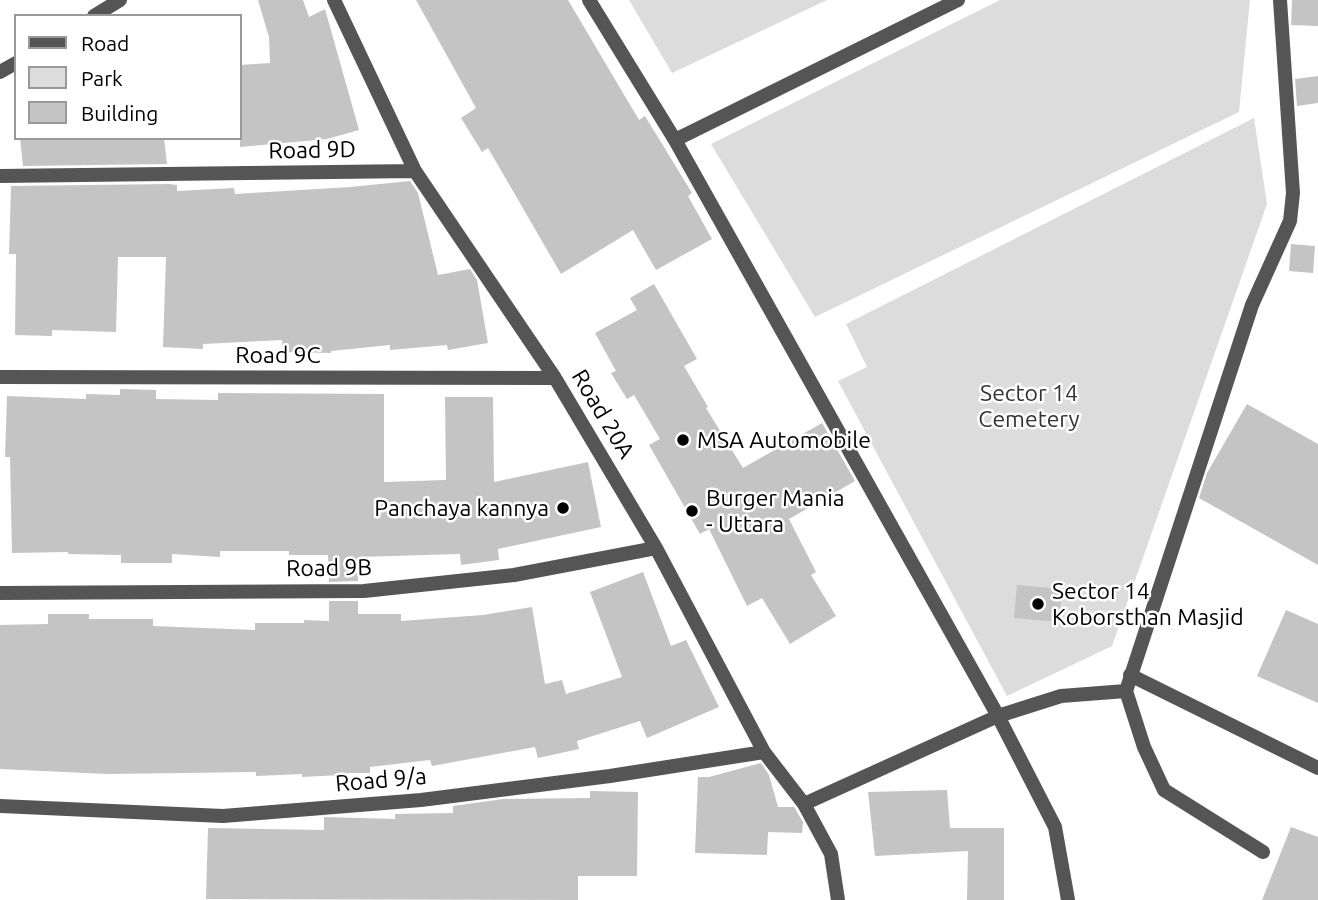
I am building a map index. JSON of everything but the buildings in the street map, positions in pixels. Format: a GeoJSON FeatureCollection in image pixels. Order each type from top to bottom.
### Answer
{"type":"FeatureCollection","features":[{"type":"Feature","properties":{"kind":"street"},"geometry":{"type":"LineString","coordinates":[[97,14],[120,0]]}},
{"type":"Feature","properties":{"kind":"street","name":"Road 20A"},"geometry":{"type":"LineString","coordinates":[[334,0],[415,171],[555,378],[656,548],[764,752],[804,804],[831,854],[838,900]]}},
{"type":"Feature","properties":{"kind":"street"},"geometry":{"type":"LineString","coordinates":[[589,0],[675,140],[998,716],[1055,827],[1068,900]]}},
{"type":"Feature","properties":{"kind":"street"},"geometry":{"type":"LineString","coordinates":[[675,140],[957,0]]}},
{"type":"Feature","properties":{"kind":"street"},"geometry":{"type":"LineString","coordinates":[[1264,852],[1164,790],[1144,747],[1126,691],[1252,305],[1290,220],[1293,193],[1280,0]]}},
{"type":"Feature","properties":{"kind":"street","name":"Road 9D"},"geometry":{"type":"LineString","coordinates":[[0,176],[415,171]]}},
{"type":"Feature","properties":{"kind":"street","name":"Road 9C"},"geometry":{"type":"LineString","coordinates":[[0,377],[555,378]]}},
{"type":"Feature","properties":{"kind":"street","name":"Road 9B"},"geometry":{"type":"LineString","coordinates":[[0,593],[364,592],[514,575],[656,548]]}},
{"type":"Feature","properties":{"kind":"street"},"geometry":{"type":"LineString","coordinates":[[1130,675],[1318,768]]}},
{"type":"Feature","properties":{"kind":"street"},"geometry":{"type":"LineString","coordinates":[[804,804],[998,716],[1061,696],[1126,691]]}},
{"type":"Feature","properties":{"kind":"street","name":"Road 9/a"},"geometry":{"type":"LineString","coordinates":[[0,806],[223,816],[421,800],[610,776],[764,752]]}},
{"type":"Feature","properties":{"kind":"green space"},"geometry":{"type":"Polygon","coordinates":[[[629,0],[827,0],[672,73],[629,0]]]}},
{"type":"Feature","properties":{"kind":"green space"},"geometry":{"type":"Polygon","coordinates":[[[1000,0],[1250,0],[1239,112],[815,317],[711,144],[1000,0]]]}},
{"type":"Feature","properties":{"kind":"green space","name":"Sector 14 Cemetery"},"geometry":{"type":"Polygon","coordinates":[[[1254,118],[1267,204],[1112,646],[1007,696],[838,381],[867,367],[846,324],[1254,118]]]}},
{"type":"Feature","properties":{"kind":"place","name":"MSA Automobile"},"geometry":{"type":"Point","coordinates":[683,440]}},
{"type":"Feature","properties":{"kind":"place","name":"Panchaya kannya"},"geometry":{"type":"Point","coordinates":[563,508]}},
{"type":"Feature","properties":{"kind":"place","name":"Burger Mania - Uttara"},"geometry":{"type":"Point","coordinates":[692,511]}},
{"type":"Feature","properties":{"kind":"place","name":"Sector 14 Koborsthan Masjid"},"geometry":{"type":"Point","coordinates":[1038,604]}}]}
